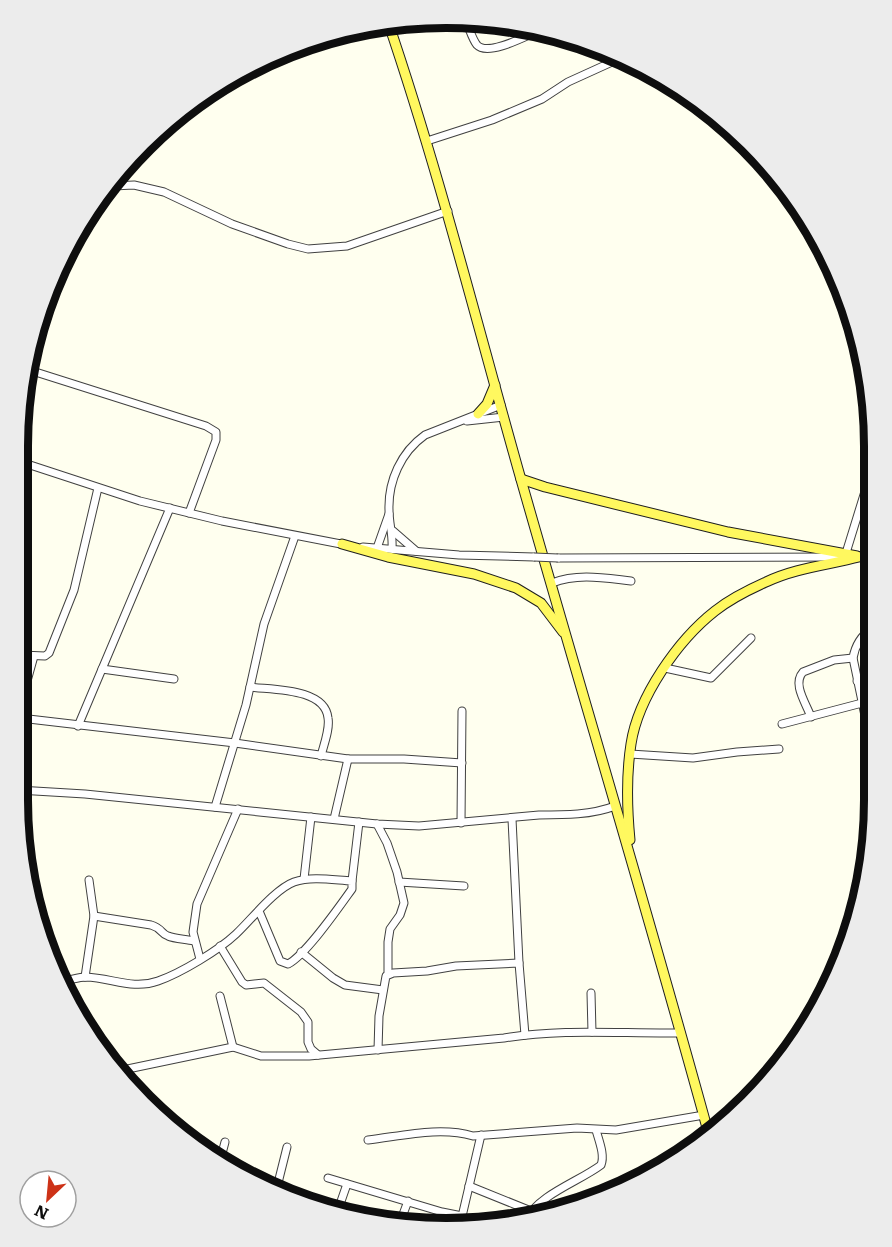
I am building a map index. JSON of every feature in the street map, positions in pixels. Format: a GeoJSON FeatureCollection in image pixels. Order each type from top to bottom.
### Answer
{"type":"FeatureCollection","features":[{"type":"Feature","properties":{"kind":"main road"},"geometry":{"type":"LineString","coordinates":[[395,32],[448,211],[521,479],[631,855],[707,1126]]}},
{"type":"Feature","properties":{"kind":"main road"},"geometry":{"type":"LineString","coordinates":[[477,414],[487,404],[495,385]]}},
{"type":"Feature","properties":{"kind":"main road"},"geometry":{"type":"LineString","coordinates":[[521,479],[728,532],[859,557]]}},
{"type":"Feature","properties":{"kind":"main road"},"geometry":{"type":"LineString","coordinates":[[342,544],[388,557],[474,574],[516,588],[541,603],[562,629],[569,642]]}},
{"type":"Feature","properties":{"kind":"main road"},"geometry":{"type":"LineString","coordinates":[[631,855],[627,784],[630,753],[646,701],[683,643],[700,624],[735,598],[768,580],[830,562],[859,557]]}},
{"type":"Feature","properties":{"kind":"street"},"geometry":{"type":"LineString","coordinates":[[470,29],[477,45],[483,49],[496,48],[524,36]]}},
{"type":"Feature","properties":{"kind":"street"},"geometry":{"type":"LineString","coordinates":[[427,141],[492,120],[542,99],[568,82],[611,62]]}},
{"type":"Feature","properties":{"kind":"street"},"geometry":{"type":"LineString","coordinates":[[120,186],[134,185],[164,192],[232,224],[308,249],[347,246],[448,211]]}},
{"type":"Feature","properties":{"kind":"street"},"geometry":{"type":"LineString","coordinates":[[36,372],[206,426],[216,432],[216,440],[189,513]]}},
{"type":"Feature","properties":{"kind":"street"},"geometry":{"type":"LineString","coordinates":[[465,421],[501,405]]}},
{"type":"Feature","properties":{"kind":"street"},"geometry":{"type":"LineString","coordinates":[[377,548],[389,514],[396,471],[403,456],[415,443],[440,428],[465,421],[504,417]]}},
{"type":"Feature","properties":{"kind":"street"},"geometry":{"type":"LineString","coordinates":[[28,466],[189,513],[295,536],[377,548],[459,555],[558,558],[864,557]]}},
{"type":"Feature","properties":{"kind":"street"},"geometry":{"type":"LineString","coordinates":[[28,656],[45,656],[49,653],[74,590],[98,488]]}},
{"type":"Feature","properties":{"kind":"street"},"geometry":{"type":"LineString","coordinates":[[846,553],[864,495]]}},
{"type":"Feature","properties":{"kind":"street"},"geometry":{"type":"LineString","coordinates":[[78,726],[170,508]]}},
{"type":"Feature","properties":{"kind":"street"},"geometry":{"type":"LineString","coordinates":[[389,514],[393,531],[392,548]]}},
{"type":"Feature","properties":{"kind":"street"},"geometry":{"type":"LineString","coordinates":[[393,531],[416,551]]}},
{"type":"Feature","properties":{"kind":"street"},"geometry":{"type":"LineString","coordinates":[[215,807],[250,687],[264,624],[295,536]]}},
{"type":"Feature","properties":{"kind":"street"},"geometry":{"type":"LineString","coordinates":[[552,583],[566,578],[590,576],[631,581]]}},
{"type":"Feature","properties":{"kind":"street"},"geometry":{"type":"LineString","coordinates":[[864,635],[854,651],[853,658],[864,712]]}},
{"type":"Feature","properties":{"kind":"street"},"geometry":{"type":"LineString","coordinates":[[665,668],[711,678],[752,638]]}},
{"type":"Feature","properties":{"kind":"street"},"geometry":{"type":"LineString","coordinates":[[28,677],[34,656]]}},
{"type":"Feature","properties":{"kind":"street"},"geometry":{"type":"LineString","coordinates":[[811,717],[799,686],[800,675],[834,660],[853,658]]}},
{"type":"Feature","properties":{"kind":"street"},"geometry":{"type":"LineString","coordinates":[[102,669],[174,679]]}},
{"type":"Feature","properties":{"kind":"street"},"geometry":{"type":"LineString","coordinates":[[857,681],[864,681]]}},
{"type":"Feature","properties":{"kind":"street"},"geometry":{"type":"LineString","coordinates":[[250,687],[312,696],[324,704],[329,718],[321,756]]}},
{"type":"Feature","properties":{"kind":"street"},"geometry":{"type":"LineString","coordinates":[[782,724],[862,703]]}},
{"type":"Feature","properties":{"kind":"street"},"geometry":{"type":"LineString","coordinates":[[461,823],[462,711]]}},
{"type":"Feature","properties":{"kind":"street"},"geometry":{"type":"LineString","coordinates":[[28,719],[235,743],[348,759],[404,759],[462,763]]}},
{"type":"Feature","properties":{"kind":"street"},"geometry":{"type":"LineString","coordinates":[[630,753],[693,758],[779,749]]}},
{"type":"Feature","properties":{"kind":"street"},"geometry":{"type":"LineString","coordinates":[[334,819],[348,759]]}},
{"type":"Feature","properties":{"kind":"street"},"geometry":{"type":"LineString","coordinates":[[28,791],[419,826],[590,812],[615,806]]}},
{"type":"Feature","properties":{"kind":"street"},"geometry":{"type":"LineString","coordinates":[[200,959],[193,932],[197,904],[238,809]]}},
{"type":"Feature","properties":{"kind":"street"},"geometry":{"type":"LineString","coordinates":[[304,879],[311,817]]}},
{"type":"Feature","properties":{"kind":"street"},"geometry":{"type":"LineString","coordinates":[[512,819],[525,1035]]}},
{"type":"Feature","properties":{"kind":"street"},"geometry":{"type":"LineString","coordinates":[[259,911],[280,961],[288,964],[293,961],[352,889],[359,822]]}},
{"type":"Feature","properties":{"kind":"street"},"geometry":{"type":"LineString","coordinates":[[377,824],[387,843],[404,903],[400,915],[390,929],[388,974],[383,990],[378,1050]]}},
{"type":"Feature","properties":{"kind":"street"},"geometry":{"type":"LineString","coordinates":[[69,980],[85,977],[134,985],[170,976],[200,959],[237,933],[284,887],[304,879],[352,881]]}},
{"type":"Feature","properties":{"kind":"street"},"geometry":{"type":"LineString","coordinates":[[85,977],[94,916],[89,880]]}},
{"type":"Feature","properties":{"kind":"street"},"geometry":{"type":"LineString","coordinates":[[399,882],[464,886]]}},
{"type":"Feature","properties":{"kind":"street"},"geometry":{"type":"LineString","coordinates":[[94,916],[151,925],[160,928],[169,937],[194,941]]}},
{"type":"Feature","properties":{"kind":"street"},"geometry":{"type":"LineString","coordinates":[[220,946],[242,982],[246,985],[264,983],[301,1012],[308,1022],[308,1042],[311,1049],[318,1055]]}},
{"type":"Feature","properties":{"kind":"street"},"geometry":{"type":"LineString","coordinates":[[301,952],[345,985],[383,990]]}},
{"type":"Feature","properties":{"kind":"street"},"geometry":{"type":"LineString","coordinates":[[388,974],[456,966],[519,963]]}},
{"type":"Feature","properties":{"kind":"street"},"geometry":{"type":"LineString","coordinates":[[591,993],[592,1032]]}},
{"type":"Feature","properties":{"kind":"street"},"geometry":{"type":"LineString","coordinates":[[220,996],[232,1047]]}},
{"type":"Feature","properties":{"kind":"street"},"geometry":{"type":"LineString","coordinates":[[127,1069],[232,1047],[261,1056],[318,1055],[525,1035],[592,1032],[681,1033]]}},
{"type":"Feature","properties":{"kind":"street"},"geometry":{"type":"LineString","coordinates":[[368,1140],[441,1131],[481,1135],[577,1128],[596,1130],[643,1127],[704,1115]]}},
{"type":"Feature","properties":{"kind":"street"},"geometry":{"type":"LineString","coordinates":[[535,1208],[542,1201],[601,1165],[602,1153],[596,1130]]}},
{"type":"Feature","properties":{"kind":"street"},"geometry":{"type":"LineString","coordinates":[[328,1178],[462,1216],[481,1135]]}},
{"type":"Feature","properties":{"kind":"street"},"geometry":{"type":"LineString","coordinates":[[222,1153],[225,1142]]}},
{"type":"Feature","properties":{"kind":"street"},"geometry":{"type":"LineString","coordinates":[[278,1183],[287,1147]]}},
{"type":"Feature","properties":{"kind":"street"},"geometry":{"type":"LineString","coordinates":[[340,1204],[347,1184]]}},
{"type":"Feature","properties":{"kind":"street"},"geometry":{"type":"LineString","coordinates":[[469,1186],[521,1211]]}},
{"type":"Feature","properties":{"kind":"street"},"geometry":{"type":"LineString","coordinates":[[402,1216],[408,1201]]}}]}
